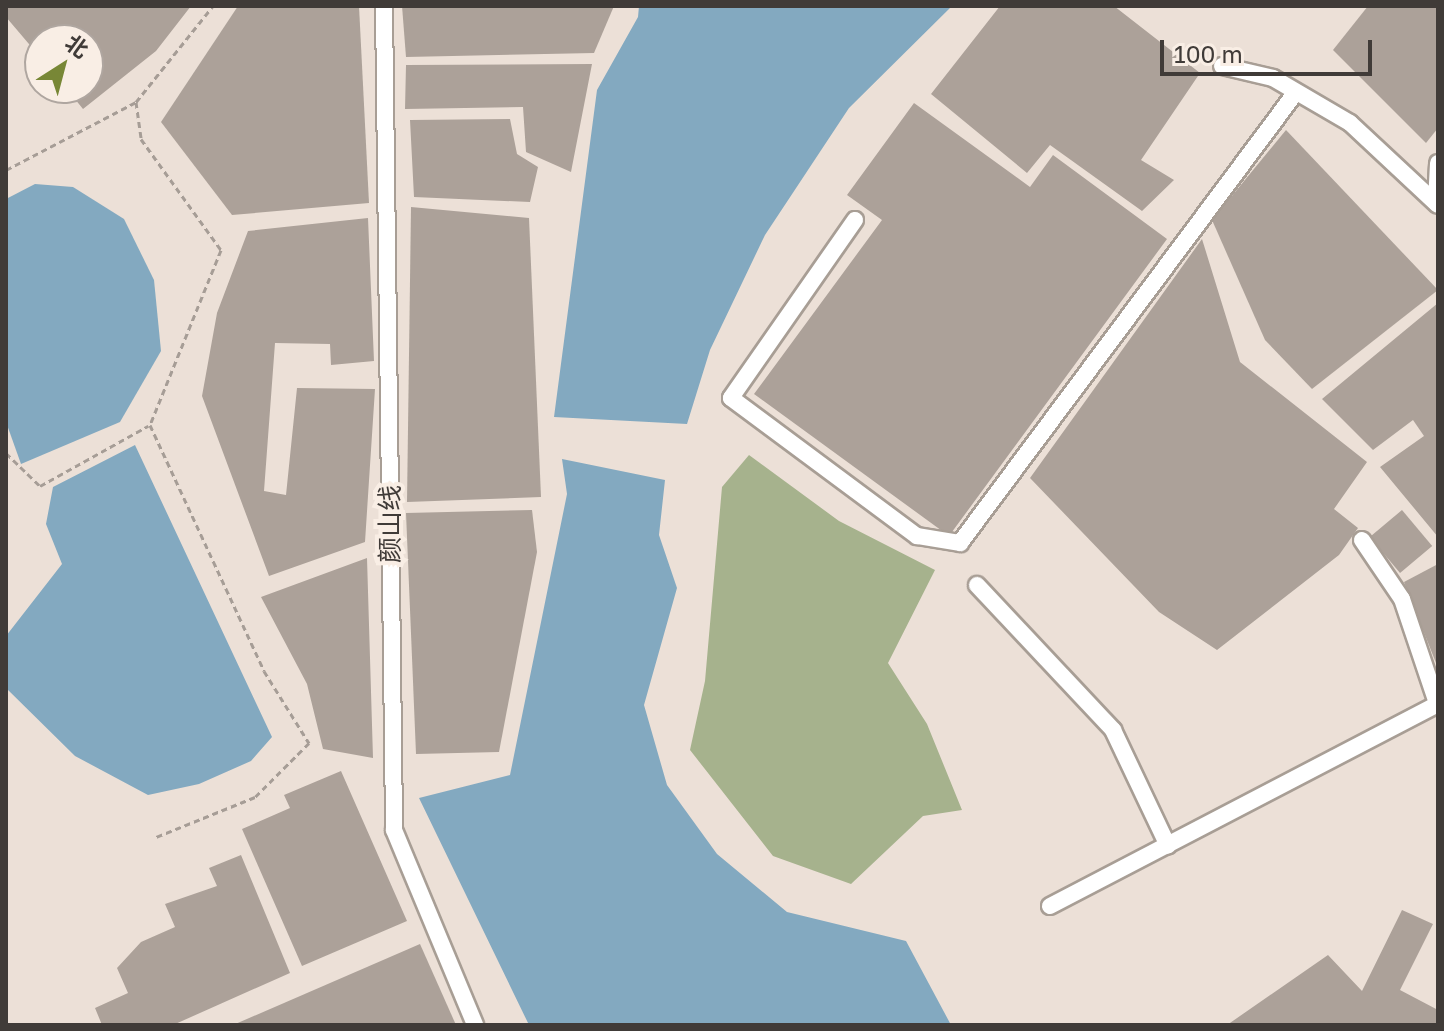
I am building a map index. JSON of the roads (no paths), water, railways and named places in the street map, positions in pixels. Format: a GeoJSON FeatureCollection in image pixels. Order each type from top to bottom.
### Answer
{"type":"FeatureCollection","features":[{"type":"Feature","properties":{"kind":"street","name":"颜山线"},"geometry":{"type":"LineString","coordinates":[[384,6],[394,830],[475,1025]]}},
{"type":"Feature","properties":{"kind":"street"},"geometry":{"type":"LineString","coordinates":[[1222,66],[1240,66],[1296,92],[1350,123],[1437,204]]}},
{"type":"Feature","properties":{"kind":"street"},"geometry":{"type":"LineString","coordinates":[[855,220],[731,398],[917,536],[960,543],[1296,92]]}},
{"type":"Feature","properties":{"kind":"street"},"geometry":{"type":"LineString","coordinates":[[1437,204],[1438,163]]}},
{"type":"Feature","properties":{"kind":"street"},"geometry":{"type":"LineString","coordinates":[[1050,906],[1438,705],[1402,599],[1362,540]]}},
{"type":"Feature","properties":{"kind":"street"},"geometry":{"type":"LineString","coordinates":[[977,585],[1113,730],[1168,846]]}},
{"type":"Feature","properties":{"kind":"water"},"geometry":{"type":"Polygon","coordinates":[[[639,6],[952,6],[849,108],[765,235],[710,350],[687,424],[554,417],[597,90],[638,17],[639,6]]]}},
{"type":"Feature","properties":{"kind":"water"},"geometry":{"type":"Polygon","coordinates":[[[35,184],[73,187],[124,219],[154,280],[161,351],[120,422],[21,464],[6,422],[6,199],[35,184]]]}},
{"type":"Feature","properties":{"kind":"water"},"geometry":{"type":"Polygon","coordinates":[[[135,445],[272,737],[251,761],[199,784],[148,795],[75,756],[6,688],[6,636],[62,564],[46,524],[53,487],[135,445]]]}},
{"type":"Feature","properties":{"kind":"water"},"geometry":{"type":"Polygon","coordinates":[[[562,459],[665,480],[659,535],[677,588],[644,705],[667,785],[717,854],[787,912],[906,941],[951,1025],[529,1025],[419,798],[510,775],[567,494],[562,459]]]}}]}
